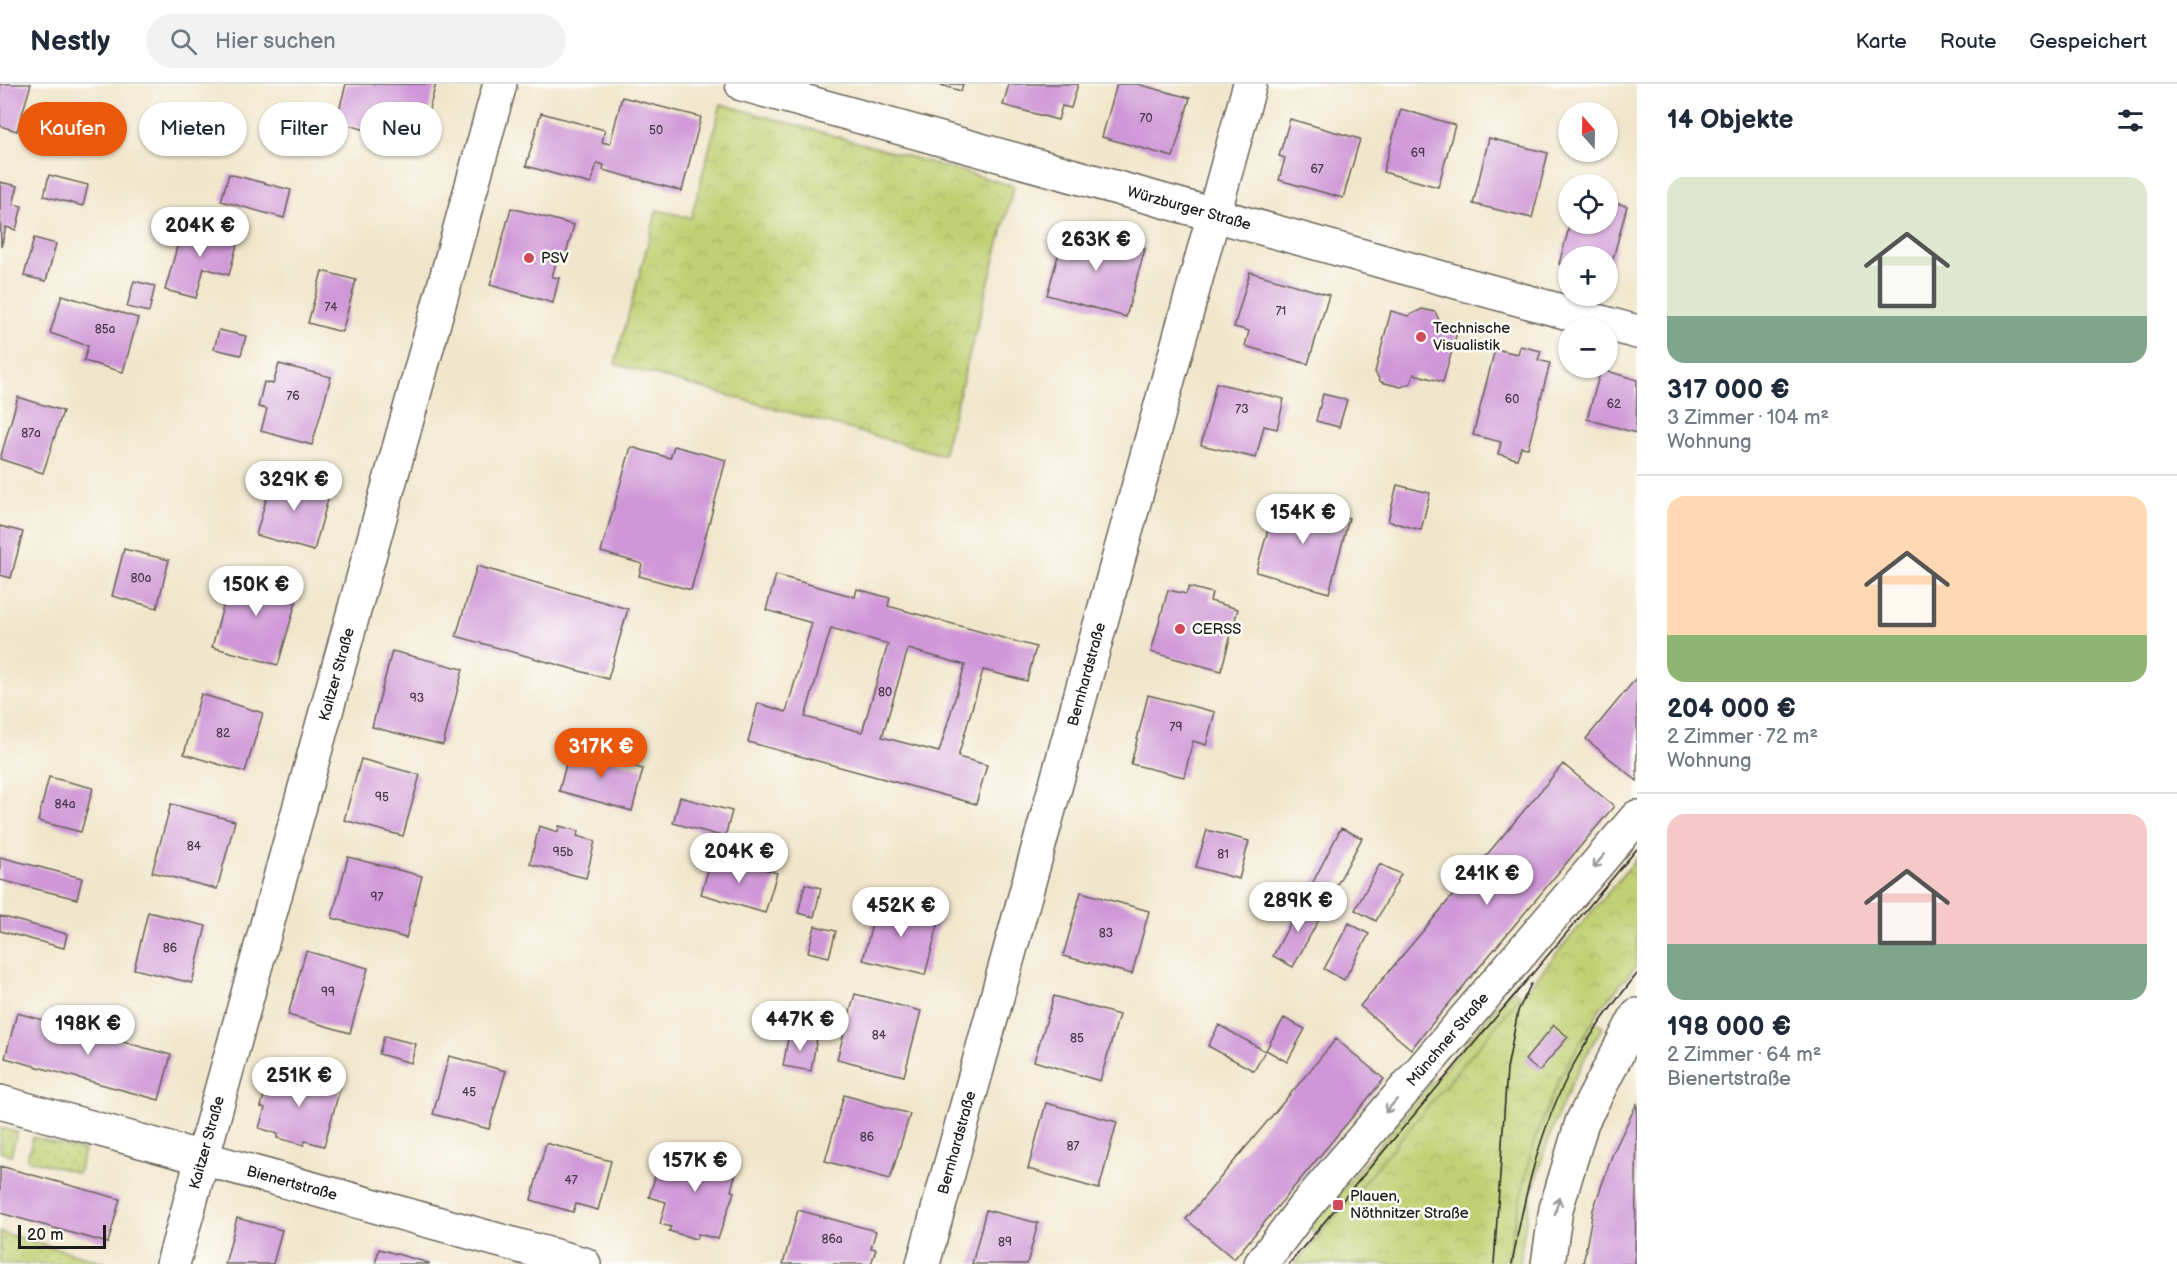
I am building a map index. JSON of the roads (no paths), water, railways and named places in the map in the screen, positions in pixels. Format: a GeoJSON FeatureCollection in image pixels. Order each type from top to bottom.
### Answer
{"type":"FeatureCollection","features":[{"type":"Feature","properties":{"kind":"street","name":"Kaitzer Straße"},"geometry":{"type":"LineString","coordinates":[[173,1264],[500,84]]}},
{"type":"Feature","properties":{"kind":"street","name":"Würzburger Straße"},"geometry":{"type":"LineString","coordinates":[[742,84],[1637,332]]}},
{"type":"Feature","properties":{"kind":"street","name":"Bernhardstraße"},"geometry":{"type":"LineString","coordinates":[[923,1264],[1250,84]]}},
{"type":"Feature","properties":{"kind":"street","name":"Münchner Straße"},"geometry":{"type":"LineString","coordinates":[[1261,1264],[1302,1210],[1637,817]]}},
{"type":"Feature","properties":{"kind":"street"},"geometry":{"type":"LineString","coordinates":[[1548,1264],[1556,1209],[1582,1122],[1637,1015]]}},
{"type":"Feature","properties":{"kind":"street","name":"Bienertstraße"},"geometry":{"type":"LineString","coordinates":[[0,1102],[585,1264]]}},
{"type":"Feature","properties":{"kind":"tram line"},"geometry":{"type":"LineString","coordinates":[[1289,1264],[1637,849]]}},
{"type":"Feature","properties":{"kind":"tram line"},"geometry":{"type":"LineString","coordinates":[[1512,1264],[1535,1161],[1562,1087],[1588,1040],[1637,974]]}},
{"type":"Feature","properties":{"kind":"tram line"},"geometry":{"type":"LineString","coordinates":[[1494,1264],[1507,1069],[1518,1011],[1531,984]]}},
{"type":"Feature","properties":{"kind":"place","name":"PSV"},"geometry":{"type":"Point","coordinates":[529,258]}},
{"type":"Feature","properties":{"kind":"place","name":"Technische Visualistik"},"geometry":{"type":"Point","coordinates":[1421,337]}},
{"type":"Feature","properties":{"kind":"place","name":"CERSS"},"geometry":{"type":"Point","coordinates":[1180,629]}},
{"type":"Feature","properties":{"kind":"place","name":"Plauen, Nöthnitzer Straße"},"geometry":{"type":"Point","coordinates":[1338,1205]}}]}
